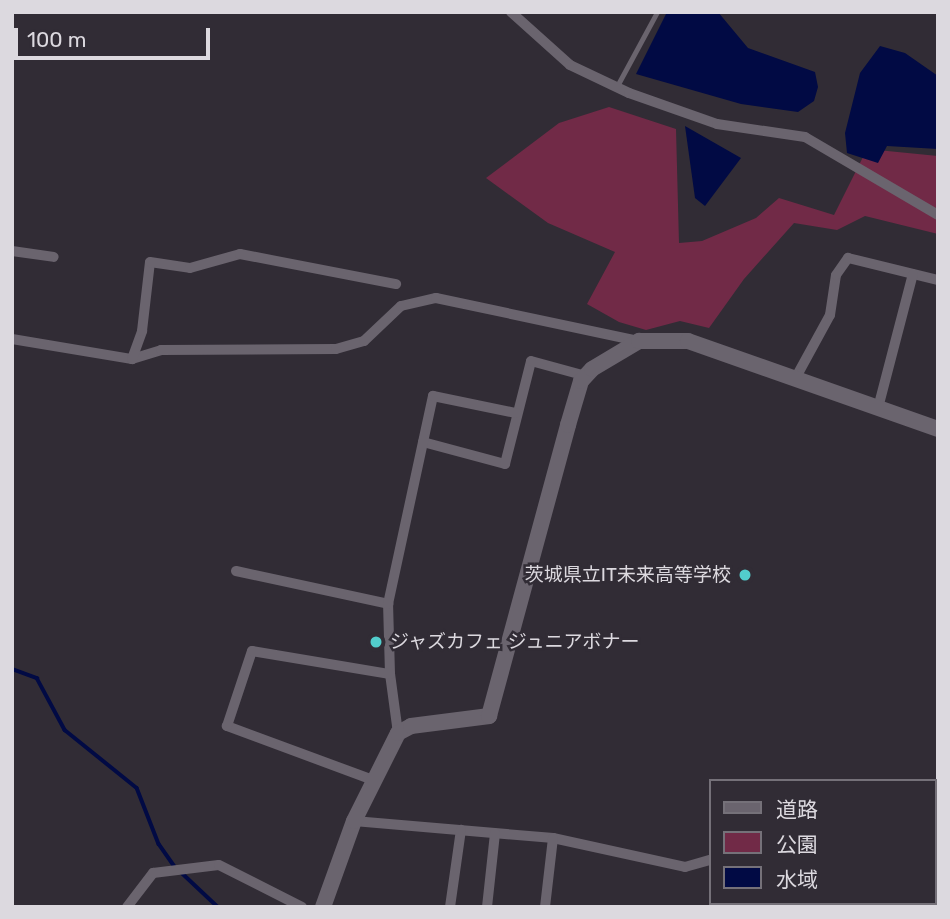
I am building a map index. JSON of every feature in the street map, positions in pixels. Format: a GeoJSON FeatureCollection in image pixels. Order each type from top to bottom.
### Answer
{"type":"FeatureCollection","features":[{"type":"Feature","properties":{"kind":"street"},"geometry":{"type":"LineString","coordinates":[[511,12],[570,65],[717,124],[805,137],[938,215]]}},
{"type":"Feature","properties":{"kind":"street"},"geometry":{"type":"LineString","coordinates":[[12,251],[54,257]]}},
{"type":"Feature","properties":{"kind":"street"},"geometry":{"type":"LineString","coordinates":[[132,359],[142,331],[150,262],[190,268],[240,254],[396,284]]}},
{"type":"Feature","properties":{"kind":"street"},"geometry":{"type":"LineString","coordinates":[[795,379],[830,315],[836,275],[848,258],[938,280]]}},
{"type":"Feature","properties":{"kind":"street"},"geometry":{"type":"LineString","coordinates":[[878,408],[913,274]]}},
{"type":"Feature","properties":{"kind":"street"},"geometry":{"type":"LineString","coordinates":[[12,340],[132,359],[161,350],[336,349],[364,341],[401,306],[436,298],[639,341],[688,341],[938,429]]}},
{"type":"Feature","properties":{"kind":"street"},"geometry":{"type":"LineString","coordinates":[[323,907],[354,821],[398,733],[411,726],[489,716],[568,425],[586,376],[639,341]]}},
{"type":"Feature","properties":{"kind":"street"},"geometry":{"type":"LineString","coordinates":[[423,442],[505,464],[531,361],[586,376]]}},
{"type":"Feature","properties":{"kind":"street"},"geometry":{"type":"LineString","coordinates":[[398,733],[390,674],[388,604],[433,396],[516,413]]}},
{"type":"Feature","properties":{"kind":"street"},"geometry":{"type":"LineString","coordinates":[[236,571],[388,604]]}},
{"type":"Feature","properties":{"kind":"street"},"geometry":{"type":"LineString","coordinates":[[373,780],[227,726],[252,651],[390,674]]}},
{"type":"Feature","properties":{"kind":"street"},"geometry":{"type":"LineString","coordinates":[[354,821],[553,838],[685,867],[708,861]]}},
{"type":"Feature","properties":{"kind":"street"},"geometry":{"type":"LineString","coordinates":[[450,907],[461,831]]}},
{"type":"Feature","properties":{"kind":"street"},"geometry":{"type":"LineString","coordinates":[[486,907],[495,834]]}},
{"type":"Feature","properties":{"kind":"street"},"geometry":{"type":"LineString","coordinates":[[545,907],[553,838]]}},
{"type":"Feature","properties":{"kind":"street"},"geometry":{"type":"LineString","coordinates":[[127,907],[153,873],[219,865],[302,907]]}},
{"type":"Feature","properties":{"kind":"lane"},"geometry":{"type":"LineString","coordinates":[[617,86],[657,12]]}},
{"type":"Feature","properties":{"kind":"green space"},"geometry":{"type":"Polygon","coordinates":[[[609,107],[676,129],[679,243],[702,241],[756,218],[779,198],[834,215],[867,149],[938,156],[938,234],[865,216],[837,230],[794,223],[744,279],[709,328],[680,321],[646,330],[619,322],[587,304],[615,252],[548,223],[486,178],[559,123],[609,107]]]}},
{"type":"Feature","properties":{"kind":"water"},"geometry":{"type":"Polygon","coordinates":[[[667,12],[718,12],[748,48],[815,72],[818,87],[814,101],[798,112],[741,104],[636,74],[667,12]]]}},
{"type":"Feature","properties":{"kind":"water"},"geometry":{"type":"Polygon","coordinates":[[[880,46],[905,53],[938,76],[938,149],[887,146],[878,163],[847,153],[845,133],[860,73],[880,46]]]}},
{"type":"Feature","properties":{"kind":"water"},"geometry":{"type":"Polygon","coordinates":[[[685,126],[741,158],[705,206],[695,198],[685,126]]]}},
{"type":"Feature","properties":{"kind":"waterway"},"geometry":{"type":"LineString","coordinates":[[12,669],[37,678],[65,730],[137,788],[159,844],[175,867]]}},
{"type":"Feature","properties":{"kind":"waterway"},"geometry":{"type":"LineString","coordinates":[[181,872],[218,907]]}},
{"type":"Feature","properties":{"kind":"place","name":"茨城県立IT未来高等学校"},"geometry":{"type":"Point","coordinates":[745,575]}},
{"type":"Feature","properties":{"kind":"place","name":"ジャズカフェ ジュニアボナー"},"geometry":{"type":"Point","coordinates":[376,642]}}]}
